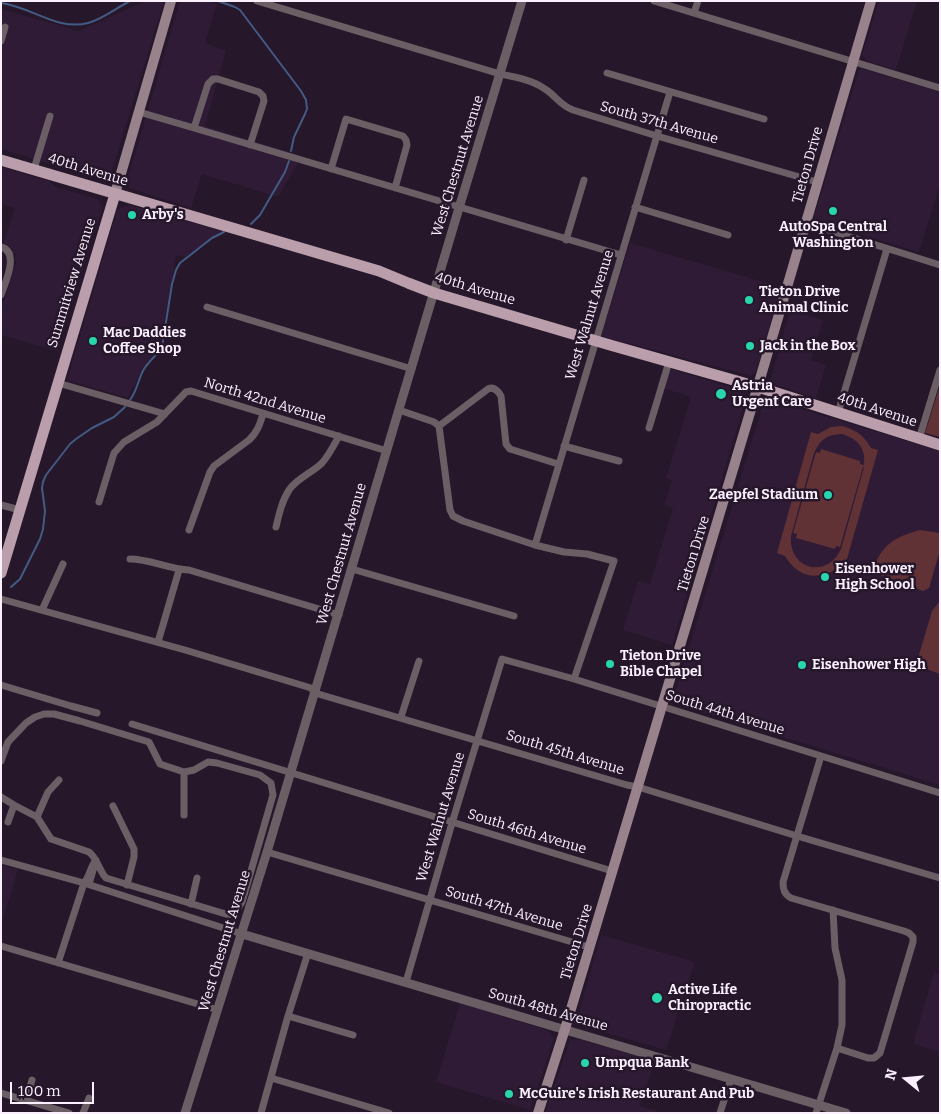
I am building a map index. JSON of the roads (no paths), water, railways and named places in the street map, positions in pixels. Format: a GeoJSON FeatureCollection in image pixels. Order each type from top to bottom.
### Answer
{"type":"FeatureCollection","features":[{"type":"Feature","properties":{"kind":"main road","name":"Summitview Avenue"},"geometry":{"type":"LineString","coordinates":[[1,573],[172,1]]}},
{"type":"Feature","properties":{"kind":"main road","name":"Tieton Drive"},"geometry":{"type":"LineString","coordinates":[[538,1113],[758,387],[871,1]]}},
{"type":"Feature","properties":{"kind":"main road","name":"40th Avenue"},"geometry":{"type":"LineString","coordinates":[[1,160],[379,270],[434,293],[758,387],[940,446]]}},
{"type":"Feature","properties":{"kind":"street","name":"South 37th Avenue"},"geometry":{"type":"LineString","coordinates":[[257,1],[500,74],[520,78],[541,86],[552,93],[566,107],[657,136],[817,182]]}},
{"type":"Feature","properties":{"kind":"street","name":"West Chestnut Avenue"},"geometry":{"type":"LineString","coordinates":[[185,1113],[267,852],[522,1]]}},
{"type":"Feature","properties":{"kind":"street"},"geometry":{"type":"LineString","coordinates":[[654,1],[940,88]]}},
{"type":"Feature","properties":{"kind":"street"},"geometry":{"type":"LineString","coordinates":[[694,13],[698,1]]}},
{"type":"Feature","properties":{"kind":"street"},"geometry":{"type":"LineString","coordinates":[[1,41],[6,27]]}},
{"type":"Feature","properties":{"kind":"street"},"geometry":{"type":"LineString","coordinates":[[608,73],[764,119]]}},
{"type":"Feature","properties":{"kind":"street"},"geometry":{"type":"LineString","coordinates":[[194,128],[208,84],[213,79],[218,79],[259,92],[263,96],[264,101],[250,145]]}},
{"type":"Feature","properties":{"kind":"street","name":"West Walnut Avenue"},"geometry":{"type":"LineString","coordinates":[[535,545],[670,92]]}},
{"type":"Feature","properties":{"kind":"street"},"geometry":{"type":"LineString","coordinates":[[139,112],[621,256]]}},
{"type":"Feature","properties":{"kind":"street"},"geometry":{"type":"LineString","coordinates":[[34,169],[50,116]]}},
{"type":"Feature","properties":{"kind":"street"},"geometry":{"type":"LineString","coordinates":[[331,169],[346,119],[403,136],[407,145],[394,188]]}},
{"type":"Feature","properties":{"kind":"street"},"geometry":{"type":"LineString","coordinates":[[566,240],[584,180]]}},
{"type":"Feature","properties":{"kind":"street"},"geometry":{"type":"LineString","coordinates":[[635,207],[728,235]]}},
{"type":"Feature","properties":{"kind":"street"},"geometry":{"type":"LineString","coordinates":[[806,222],[940,265]]}},
{"type":"Feature","properties":{"kind":"street"},"geometry":{"type":"LineString","coordinates":[[1,295],[11,261],[10,255],[4,248]]}},
{"type":"Feature","properties":{"kind":"street"},"geometry":{"type":"LineString","coordinates":[[838,413],[887,249]]}},
{"type":"Feature","properties":{"kind":"street"},"geometry":{"type":"LineString","coordinates":[[207,307],[412,369]]}},
{"type":"Feature","properties":{"kind":"street"},"geometry":{"type":"LineString","coordinates":[[650,428],[669,362]]}},
{"type":"Feature","properties":{"kind":"street"},"geometry":{"type":"LineString","coordinates":[[919,440],[940,370]]}},
{"type":"Feature","properties":{"kind":"street"},"geometry":{"type":"LineString","coordinates":[[58,383],[165,414],[157,422],[124,442],[114,453],[99,502]]}},
{"type":"Feature","properties":{"kind":"street"},"geometry":{"type":"LineString","coordinates":[[439,426],[490,388],[494,389],[501,396],[506,444],[510,449],[558,464]]}},
{"type":"Feature","properties":{"kind":"street","name":"North 42nd Avenue"},"geometry":{"type":"LineString","coordinates":[[165,414],[186,392],[191,391],[387,451]]}},
{"type":"Feature","properties":{"kind":"street"},"geometry":{"type":"LineString","coordinates":[[399,410],[434,422],[439,426],[450,510],[453,516],[535,545],[564,552],[587,554],[614,561],[574,679]]}},
{"type":"Feature","properties":{"kind":"street"},"geometry":{"type":"LineString","coordinates":[[189,530],[210,472],[214,466],[254,436],[263,414]]}},
{"type":"Feature","properties":{"kind":"street"},"geometry":{"type":"LineString","coordinates":[[276,527],[289,489],[322,462],[339,436]]}},
{"type":"Feature","properties":{"kind":"street"},"geometry":{"type":"LineString","coordinates":[[564,446],[619,461]]}},
{"type":"Feature","properties":{"kind":"street"},"geometry":{"type":"LineString","coordinates":[[1,505],[20,510]]}},
{"type":"Feature","properties":{"kind":"street"},"geometry":{"type":"LineString","coordinates":[[130,559],[141,559],[179,570],[188,570],[338,615]]}},
{"type":"Feature","properties":{"kind":"street"},"geometry":{"type":"LineString","coordinates":[[42,610],[64,564]]}},
{"type":"Feature","properties":{"kind":"street"},"geometry":{"type":"LineString","coordinates":[[352,569],[514,616]]}},
{"type":"Feature","properties":{"kind":"street"},"geometry":{"type":"LineString","coordinates":[[158,642],[179,570]]}},
{"type":"Feature","properties":{"kind":"street","name":"South 45th Avenue"},"geometry":{"type":"LineString","coordinates":[[1,599],[185,650],[311,688],[315,693],[638,787],[940,878]]}},
{"type":"Feature","properties":{"kind":"street","name":"West Walnut Avenue"},"geometry":{"type":"LineString","coordinates":[[406,982],[502,659]]}},
{"type":"Feature","properties":{"kind":"street","name":"South 44th Avenue"},"geometry":{"type":"LineString","coordinates":[[502,659],[574,679],[940,793]]}},
{"type":"Feature","properties":{"kind":"street"},"geometry":{"type":"LineString","coordinates":[[401,717],[419,661]]}},
{"type":"Feature","properties":{"kind":"street"},"geometry":{"type":"LineString","coordinates":[[1,684],[97,713]]}},
{"type":"Feature","properties":{"kind":"street"},"geometry":{"type":"LineString","coordinates":[[80,721],[83,709]]}},
{"type":"Feature","properties":{"kind":"street"},"geometry":{"type":"LineString","coordinates":[[1,798],[38,817],[51,839],[90,852],[106,878],[229,914],[238,908],[242,902],[273,795],[271,783],[260,775],[208,762],[194,770],[184,772],[160,764],[149,742],[54,714],[44,714],[26,723],[8,742],[2,758]]}},
{"type":"Feature","properties":{"kind":"street","name":"South 46th Avenue"},"geometry":{"type":"LineString","coordinates":[[132,724],[612,871]]}},
{"type":"Feature","properties":{"kind":"street"},"geometry":{"type":"LineString","coordinates":[[820,756],[783,882],[783,890],[791,898],[904,931],[913,937],[912,948],[880,1053],[874,1058],[868,1058],[837,1048]]}},
{"type":"Feature","properties":{"kind":"street"},"geometry":{"type":"LineString","coordinates":[[184,772],[184,815]]}},
{"type":"Feature","properties":{"kind":"street"},"geometry":{"type":"LineString","coordinates":[[38,817],[48,792],[59,780]]}},
{"type":"Feature","properties":{"kind":"street"},"geometry":{"type":"LineString","coordinates":[[8,822],[14,805]]}},
{"type":"Feature","properties":{"kind":"street"},"geometry":{"type":"LineString","coordinates":[[113,806],[134,849],[134,858],[126,885]]}},
{"type":"Feature","properties":{"kind":"street","name":"South 47th Avenue"},"geometry":{"type":"LineString","coordinates":[[267,852],[589,948]]}},
{"type":"Feature","properties":{"kind":"street"},"geometry":{"type":"LineString","coordinates":[[1,860],[87,884],[242,934]]}},
{"type":"Feature","properties":{"kind":"street"},"geometry":{"type":"LineString","coordinates":[[58,963],[96,860]]}},
{"type":"Feature","properties":{"kind":"street"},"geometry":{"type":"LineString","coordinates":[[191,904],[197,878]]}},
{"type":"Feature","properties":{"kind":"street"},"geometry":{"type":"LineString","coordinates":[[818,1109],[837,1048],[842,1025],[842,980],[836,948],[833,910]]}},
{"type":"Feature","properties":{"kind":"street","name":"South 48th Avenue"},"geometry":{"type":"LineString","coordinates":[[242,934],[731,1079],[818,1109],[846,1113]]}},
{"type":"Feature","properties":{"kind":"street"},"geometry":{"type":"LineString","coordinates":[[1,946],[218,1010]]}},
{"type":"Feature","properties":{"kind":"street"},"geometry":{"type":"LineString","coordinates":[[261,1113],[308,953]]}},
{"type":"Feature","properties":{"kind":"street"},"geometry":{"type":"LineString","coordinates":[[288,1016],[353,1035]]}},
{"type":"Feature","properties":{"kind":"street"},"geometry":{"type":"LineString","coordinates":[[271,1078],[389,1113]]}},
{"type":"Feature","properties":{"kind":"street"},"geometry":{"type":"LineString","coordinates":[[720,1113],[731,1079]]}},
{"type":"Feature","properties":{"kind":"street"},"geometry":{"type":"LineString","coordinates":[[26,1100],[32,1080]]}},
{"type":"Feature","properties":{"kind":"street"},"geometry":{"type":"LineString","coordinates":[[1,1093],[69,1113]]}},
{"type":"Feature","properties":{"kind":"street"},"geometry":{"type":"LineString","coordinates":[[84,1113],[89,1098]]}},
{"type":"Feature","properties":{"kind":"waterway"},"geometry":{"type":"LineString","coordinates":[[1,3],[12,5],[55,21],[77,25],[99,19],[130,1]]}},
{"type":"Feature","properties":{"kind":"waterway"},"geometry":{"type":"LineString","coordinates":[[218,1],[240,10],[306,100],[307,109],[294,137],[291,151]]}},
{"type":"Feature","properties":{"kind":"waterway"},"geometry":{"type":"LineString","coordinates":[[251,224],[260,215],[285,172],[289,161]]}},
{"type":"Feature","properties":{"kind":"waterway"},"geometry":{"type":"LineString","coordinates":[[130,400],[144,369],[162,347],[176,270],[180,263],[212,238],[224,232]]}},
{"type":"Feature","properties":{"kind":"waterway"},"geometry":{"type":"LineString","coordinates":[[11,587],[20,579],[40,539],[45,511],[42,488],[46,475],[70,444],[92,428],[114,417],[125,407]]}},
{"type":"Feature","properties":{"kind":"place","name":"AutoSpa Central Washington"},"geometry":{"type":"Point","coordinates":[833,211]}},
{"type":"Feature","properties":{"kind":"place","name":"Arby's"},"geometry":{"type":"Point","coordinates":[132,215]}},
{"type":"Feature","properties":{"kind":"place","name":"Tieton Drive Animal Clinic"},"geometry":{"type":"Point","coordinates":[749,300]}},
{"type":"Feature","properties":{"kind":"place","name":"Mac Daddies Coffee Shop"},"geometry":{"type":"Point","coordinates":[93,341]}},
{"type":"Feature","properties":{"kind":"place","name":"Jack in the Box"},"geometry":{"type":"Point","coordinates":[750,346]}},
{"type":"Feature","properties":{"kind":"place","name":"Astria Urgent Care"},"geometry":{"type":"Point","coordinates":[721,394]}},
{"type":"Feature","properties":{"kind":"place","name":"Zaepfel Stadium"},"geometry":{"type":"Point","coordinates":[828,495]}},
{"type":"Feature","properties":{"kind":"place","name":"Eisenhower High School"},"geometry":{"type":"Point","coordinates":[825,577]}},
{"type":"Feature","properties":{"kind":"place","name":"Tieton Drive Bible Chapel"},"geometry":{"type":"Point","coordinates":[610,664]}},
{"type":"Feature","properties":{"kind":"place","name":"Eisenhower High"},"geometry":{"type":"Point","coordinates":[802,665]}},
{"type":"Feature","properties":{"kind":"place","name":"Active Life Chiropractic"},"geometry":{"type":"Point","coordinates":[657,998]}},
{"type":"Feature","properties":{"kind":"place","name":"Umpqua Bank"},"geometry":{"type":"Point","coordinates":[585,1063]}},
{"type":"Feature","properties":{"kind":"place","name":"McGuire's Irish Restaurant And Pub"},"geometry":{"type":"Point","coordinates":[509,1094]}}]}
